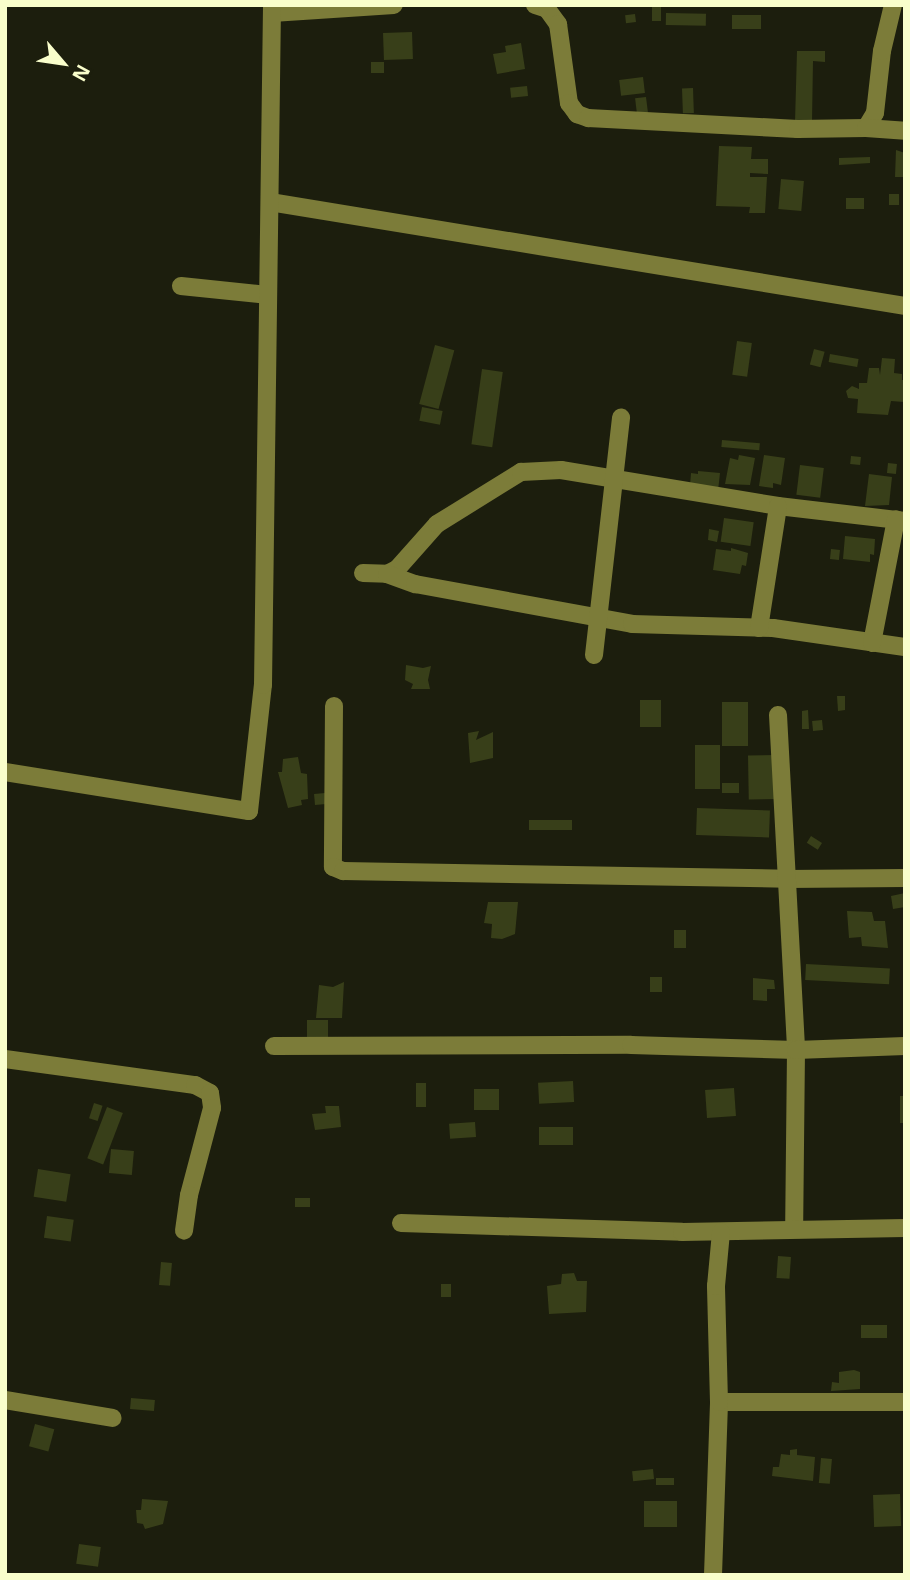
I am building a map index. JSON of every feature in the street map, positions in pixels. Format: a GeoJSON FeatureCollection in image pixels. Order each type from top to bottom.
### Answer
{"type":"FeatureCollection","features":[{"type":"Feature","properties":{"kind":"street"},"geometry":{"type":"LineString","coordinates":[[5,772],[249,811],[263,685],[272,9],[394,5]]}},
{"type":"Feature","properties":{"kind":"street"},"geometry":{"type":"LineString","coordinates":[[535,5],[547,9],[558,24],[569,103],[577,114],[587,118],[798,130],[866,128],[905,131]]}},
{"type":"Feature","properties":{"kind":"street"},"geometry":{"type":"LineString","coordinates":[[866,128],[875,113],[882,51],[893,5]]}},
{"type":"Feature","properties":{"kind":"street"},"geometry":{"type":"LineString","coordinates":[[270,202],[905,306]]}},
{"type":"Feature","properties":{"kind":"street"},"geometry":{"type":"LineString","coordinates":[[181,286],[268,295]]}},
{"type":"Feature","properties":{"kind":"street"},"geometry":{"type":"LineString","coordinates":[[594,655],[621,418]]}},
{"type":"Feature","properties":{"kind":"street"},"geometry":{"type":"LineString","coordinates":[[387,574],[397,569],[437,524],[521,472],[561,470],[778,506],[900,520],[872,643]]}},
{"type":"Feature","properties":{"kind":"street"},"geometry":{"type":"LineString","coordinates":[[758,628],[778,506]]}},
{"type":"Feature","properties":{"kind":"street"},"geometry":{"type":"LineString","coordinates":[[363,573],[387,574],[415,584],[632,624],[758,628],[905,647]]}},
{"type":"Feature","properties":{"kind":"street"},"geometry":{"type":"LineString","coordinates":[[334,706],[333,867],[343,871],[786,879],[905,878]]}},
{"type":"Feature","properties":{"kind":"street"},"geometry":{"type":"LineString","coordinates":[[778,715],[796,1050],[794,1229]]}},
{"type":"Feature","properties":{"kind":"street"},"geometry":{"type":"LineString","coordinates":[[274,1046],[631,1045],[796,1050],[905,1046]]}},
{"type":"Feature","properties":{"kind":"street"},"geometry":{"type":"LineString","coordinates":[[5,1059],[195,1085],[210,1093],[212,1108],[189,1195],[184,1231]]}},
{"type":"Feature","properties":{"kind":"street"},"geometry":{"type":"LineString","coordinates":[[401,1223],[555,1230],[721,1232],[905,1228]]}},
{"type":"Feature","properties":{"kind":"street"},"geometry":{"type":"LineString","coordinates":[[713,1575],[719,1402],[716,1286],[721,1232]]}},
{"type":"Feature","properties":{"kind":"street"},"geometry":{"type":"LineString","coordinates":[[5,1400],[113,1418]]}},
{"type":"Feature","properties":{"kind":"street"},"geometry":{"type":"LineString","coordinates":[[719,1402],[905,1402]]}},
{"type":"Feature","properties":{"kind":"building"},"geometry":{"type":"Polygon","coordinates":[[[652,5],[661,5],[661,21],[652,21],[652,5]]]}},
{"type":"Feature","properties":{"kind":"building"},"geometry":{"type":"Polygon","coordinates":[[[666,13],[706,14],[706,26],[666,25],[666,13]]]}},
{"type":"Feature","properties":{"kind":"building"},"geometry":{"type":"Polygon","coordinates":[[[635,14],[636,22],[626,23],[625,15],[635,14]]]}},
{"type":"Feature","properties":{"kind":"building"},"geometry":{"type":"Polygon","coordinates":[[[732,15],[761,15],[761,29],[732,29],[732,15]]]}},
{"type":"Feature","properties":{"kind":"building"},"geometry":{"type":"Polygon","coordinates":[[[412,32],[413,59],[384,60],[383,33],[412,32]]]}},
{"type":"Feature","properties":{"kind":"building"},"geometry":{"type":"Polygon","coordinates":[[[521,43],[525,69],[497,74],[493,54],[506,52],[505,46],[521,43]]]}},
{"type":"Feature","properties":{"kind":"building"},"geometry":{"type":"Polygon","coordinates":[[[797,51],[825,51],[825,62],[813,61],[812,122],[795,122],[797,51]]]}},
{"type":"Feature","properties":{"kind":"building"},"geometry":{"type":"Polygon","coordinates":[[[371,62],[384,62],[384,73],[371,73],[371,62]]]}},
{"type":"Feature","properties":{"kind":"building"},"geometry":{"type":"Polygon","coordinates":[[[643,77],[645,93],[621,96],[619,80],[643,77]]]}},
{"type":"Feature","properties":{"kind":"building"},"geometry":{"type":"Polygon","coordinates":[[[527,86],[528,96],[511,98],[510,88],[527,86]]]}},
{"type":"Feature","properties":{"kind":"building"},"geometry":{"type":"Polygon","coordinates":[[[682,88],[693,88],[694,113],[683,113],[682,88]]]}},
{"type":"Feature","properties":{"kind":"building"},"geometry":{"type":"Polygon","coordinates":[[[646,97],[648,114],[637,115],[635,98],[646,97]]]}},
{"type":"Feature","properties":{"kind":"building"},"geometry":{"type":"Polygon","coordinates":[[[719,146],[752,147],[751,159],[768,159],[768,174],[750,173],[750,177],[767,177],[765,213],[749,213],[750,207],[716,206],[719,146]]]}},
{"type":"Feature","properties":{"kind":"building"},"geometry":{"type":"Polygon","coordinates":[[[896,150],[905,153],[905,177],[895,177],[896,150]]]}},
{"type":"Feature","properties":{"kind":"building"},"geometry":{"type":"Polygon","coordinates":[[[870,157],[870,163],[839,165],[839,158],[870,157]]]}},
{"type":"Feature","properties":{"kind":"building"},"geometry":{"type":"Polygon","coordinates":[[[781,179],[804,181],[801,211],[778,209],[781,179]]]}},
{"type":"Feature","properties":{"kind":"building"},"geometry":{"type":"Polygon","coordinates":[[[889,194],[899,194],[899,205],[889,205],[889,194]]]}},
{"type":"Feature","properties":{"kind":"building"},"geometry":{"type":"Polygon","coordinates":[[[846,198],[864,198],[864,209],[846,209],[846,198]]]}},
{"type":"Feature","properties":{"kind":"building"},"geometry":{"type":"Polygon","coordinates":[[[737,341],[752,343],[747,377],[732,375],[737,341]]]}},
{"type":"Feature","properties":{"kind":"building"},"geometry":{"type":"Polygon","coordinates":[[[435,345],[454,350],[439,409],[419,404],[435,345]]]}},
{"type":"Feature","properties":{"kind":"building"},"geometry":{"type":"Polygon","coordinates":[[[814,349],[825,352],[820,367],[810,364],[814,349]]]}},
{"type":"Feature","properties":{"kind":"building"},"geometry":{"type":"Polygon","coordinates":[[[830,354],[859,359],[857,367],[829,362],[830,354]]]}},
{"type":"Feature","properties":{"kind":"building"},"geometry":{"type":"Polygon","coordinates":[[[882,358],[895,359],[894,373],[902,374],[902,380],[905,380],[904,402],[891,401],[888,415],[857,413],[858,399],[848,398],[846,391],[852,386],[859,389],[859,383],[867,383],[869,368],[879,368],[880,375],[882,358]]]}},
{"type":"Feature","properties":{"kind":"building"},"geometry":{"type":"Polygon","coordinates":[[[482,369],[503,372],[492,447],[471,444],[482,369]]]}},
{"type":"Feature","properties":{"kind":"building"},"geometry":{"type":"Polygon","coordinates":[[[422,407],[443,411],[440,425],[419,421],[422,407]]]}},
{"type":"Feature","properties":{"kind":"building"},"geometry":{"type":"Polygon","coordinates":[[[722,440],[760,443],[759,450],[721,447],[722,440]]]}},
{"type":"Feature","properties":{"kind":"building"},"geometry":{"type":"Polygon","coordinates":[[[739,455],[755,458],[750,485],[725,484],[730,458],[738,460],[739,455]]]}},
{"type":"Feature","properties":{"kind":"building"},"geometry":{"type":"Polygon","coordinates":[[[764,455],[785,458],[781,485],[773,483],[773,488],[759,486],[764,455]]]}},
{"type":"Feature","properties":{"kind":"building"},"geometry":{"type":"Polygon","coordinates":[[[851,456],[861,457],[860,465],[850,464],[851,456]]]}},
{"type":"Feature","properties":{"kind":"building"},"geometry":{"type":"Polygon","coordinates":[[[888,463],[897,464],[896,474],[887,473],[888,463]]]}},
{"type":"Feature","properties":{"kind":"building"},"geometry":{"type":"Polygon","coordinates":[[[800,465],[824,468],[820,498],[796,495],[800,465]]]}},
{"type":"Feature","properties":{"kind":"building"},"geometry":{"type":"Polygon","coordinates":[[[698,471],[720,473],[718,491],[690,486],[691,473],[698,474],[698,471]]]}},
{"type":"Feature","properties":{"kind":"building"},"geometry":{"type":"Polygon","coordinates":[[[869,474],[892,477],[889,505],[865,506],[869,474]]]}},
{"type":"Feature","properties":{"kind":"building"},"geometry":{"type":"Polygon","coordinates":[[[724,518],[754,522],[750,546],[721,542],[724,518]]]}},
{"type":"Feature","properties":{"kind":"building"},"geometry":{"type":"Polygon","coordinates":[[[709,529],[719,531],[717,542],[708,540],[709,529]]]}},
{"type":"Feature","properties":{"kind":"building"},"geometry":{"type":"Polygon","coordinates":[[[845,536],[875,539],[874,555],[870,554],[870,562],[843,559],[845,536]]]}},
{"type":"Feature","properties":{"kind":"building"},"geometry":{"type":"Polygon","coordinates":[[[731,548],[748,553],[746,566],[742,565],[740,574],[713,570],[716,549],[731,551],[731,548]]]}},
{"type":"Feature","properties":{"kind":"building"},"geometry":{"type":"Polygon","coordinates":[[[831,549],[840,550],[839,560],[830,559],[831,549]]]}},
{"type":"Feature","properties":{"kind":"building"},"geometry":{"type":"Polygon","coordinates":[[[406,665],[423,668],[431,666],[428,680],[430,689],[411,689],[413,684],[405,680],[406,665]]]}},
{"type":"Feature","properties":{"kind":"building"},"geometry":{"type":"Polygon","coordinates":[[[837,696],[845,696],[845,710],[838,711],[837,696]]]}},
{"type":"Feature","properties":{"kind":"building"},"geometry":{"type":"Polygon","coordinates":[[[640,700],[661,700],[661,727],[640,727],[640,700]]]}},
{"type":"Feature","properties":{"kind":"building"},"geometry":{"type":"Polygon","coordinates":[[[722,702],[748,702],[748,746],[722,746],[722,702]]]}},
{"type":"Feature","properties":{"kind":"building"},"geometry":{"type":"Polygon","coordinates":[[[808,710],[809,729],[802,729],[802,711],[808,710]]]}},
{"type":"Feature","properties":{"kind":"building"},"geometry":{"type":"Polygon","coordinates":[[[822,720],[823,730],[813,731],[812,721],[822,720]]]}},
{"type":"Feature","properties":{"kind":"building"},"geometry":{"type":"Polygon","coordinates":[[[479,731],[476,740],[493,732],[493,758],[470,763],[468,733],[479,731]]]}},
{"type":"Feature","properties":{"kind":"building"},"geometry":{"type":"Polygon","coordinates":[[[695,745],[720,745],[720,789],[695,789],[695,745]]]}},
{"type":"Feature","properties":{"kind":"building"},"geometry":{"type":"Polygon","coordinates":[[[748,755],[776,755],[777,799],[749,799],[748,755]]]}},
{"type":"Feature","properties":{"kind":"building"},"geometry":{"type":"Polygon","coordinates":[[[298,757],[301,773],[307,774],[308,799],[301,800],[302,805],[288,808],[278,772],[282,772],[283,759],[298,757]]]}},
{"type":"Feature","properties":{"kind":"building"},"geometry":{"type":"Polygon","coordinates":[[[722,783],[739,783],[739,793],[722,793],[722,783]]]}},
{"type":"Feature","properties":{"kind":"building"},"geometry":{"type":"Polygon","coordinates":[[[325,793],[326,804],[315,805],[314,794],[325,793]]]}},
{"type":"Feature","properties":{"kind":"building"},"geometry":{"type":"Polygon","coordinates":[[[697,808],[770,811],[769,838],[696,835],[697,808]]]}},
{"type":"Feature","properties":{"kind":"building"},"geometry":{"type":"Polygon","coordinates":[[[529,820],[572,820],[572,830],[529,830],[529,820]]]}},
{"type":"Feature","properties":{"kind":"building"},"geometry":{"type":"Polygon","coordinates":[[[811,836],[822,843],[818,850],[807,843],[811,836]]]}},
{"type":"Feature","properties":{"kind":"building"},"geometry":{"type":"Polygon","coordinates":[[[905,893],[905,907],[893,909],[891,896],[905,893]]]}},
{"type":"Feature","properties":{"kind":"building"},"geometry":{"type":"Polygon","coordinates":[[[488,902],[518,902],[515,934],[502,939],[491,938],[492,924],[484,923],[488,902]]]}},
{"type":"Feature","properties":{"kind":"building"},"geometry":{"type":"Polygon","coordinates":[[[847,911],[872,912],[874,921],[885,921],[888,948],[862,946],[861,937],[849,938],[847,911]]]}},
{"type":"Feature","properties":{"kind":"building"},"geometry":{"type":"Polygon","coordinates":[[[674,930],[686,930],[686,948],[674,948],[674,930]]]}},
{"type":"Feature","properties":{"kind":"building"},"geometry":{"type":"Polygon","coordinates":[[[806,964],[890,968],[889,984],[805,980],[806,964]]]}},
{"type":"Feature","properties":{"kind":"building"},"geometry":{"type":"Polygon","coordinates":[[[650,977],[662,977],[662,992],[650,992],[650,977]]]}},
{"type":"Feature","properties":{"kind":"building"},"geometry":{"type":"Polygon","coordinates":[[[753,978],[774,980],[775,989],[767,989],[767,1001],[753,1000],[753,978]]]}},
{"type":"Feature","properties":{"kind":"building"},"geometry":{"type":"Polygon","coordinates":[[[344,982],[342,1018],[316,1018],[319,985],[333,987],[344,982]]]}},
{"type":"Feature","properties":{"kind":"building"},"geometry":{"type":"Polygon","coordinates":[[[307,1020],[328,1020],[328,1040],[307,1040],[307,1020]]]}},
{"type":"Feature","properties":{"kind":"building"},"geometry":{"type":"Polygon","coordinates":[[[573,1081],[574,1102],[539,1104],[538,1083],[573,1081]]]}},
{"type":"Feature","properties":{"kind":"building"},"geometry":{"type":"Polygon","coordinates":[[[416,1083],[426,1083],[426,1107],[416,1107],[416,1083]]]}},
{"type":"Feature","properties":{"kind":"building"},"geometry":{"type":"Polygon","coordinates":[[[734,1088],[736,1116],[707,1118],[705,1090],[734,1088]]]}},
{"type":"Feature","properties":{"kind":"building"},"geometry":{"type":"Polygon","coordinates":[[[474,1089],[499,1089],[499,1110],[474,1110],[474,1089]]]}},
{"type":"Feature","properties":{"kind":"building"},"geometry":{"type":"Polygon","coordinates":[[[900,1096],[905,1096],[905,1123],[900,1123],[900,1096]]]}},
{"type":"Feature","properties":{"kind":"building"},"geometry":{"type":"Polygon","coordinates":[[[94,1103],[103,1106],[98,1121],[89,1118],[94,1103]]]}},
{"type":"Feature","properties":{"kind":"building"},"geometry":{"type":"Polygon","coordinates":[[[325,1106],[339,1106],[341,1127],[315,1130],[312,1114],[326,1113],[325,1106]]]}},
{"type":"Feature","properties":{"kind":"building"},"geometry":{"type":"Polygon","coordinates":[[[107,1107],[123,1113],[103,1164],[87,1158],[107,1107]]]}},
{"type":"Feature","properties":{"kind":"building"},"geometry":{"type":"Polygon","coordinates":[[[475,1122],[476,1137],[450,1139],[449,1124],[475,1122]]]}},
{"type":"Feature","properties":{"kind":"building"},"geometry":{"type":"Polygon","coordinates":[[[539,1127],[573,1127],[573,1145],[539,1145],[539,1127]]]}},
{"type":"Feature","properties":{"kind":"building"},"geometry":{"type":"Polygon","coordinates":[[[111,1149],[134,1151],[132,1175],[109,1173],[111,1149]]]}},
{"type":"Feature","properties":{"kind":"building"},"geometry":{"type":"Polygon","coordinates":[[[38,1169],[71,1174],[66,1202],[34,1197],[38,1169]]]}},
{"type":"Feature","properties":{"kind":"building"},"geometry":{"type":"Polygon","coordinates":[[[295,1198],[310,1198],[310,1207],[295,1207],[295,1198]]]}},
{"type":"Feature","properties":{"kind":"building"},"geometry":{"type":"Polygon","coordinates":[[[47,1216],[74,1220],[71,1242],[44,1238],[47,1216]]]}},
{"type":"Feature","properties":{"kind":"building"},"geometry":{"type":"Polygon","coordinates":[[[778,1256],[791,1257],[789,1279],[776,1278],[778,1256]]]}},
{"type":"Feature","properties":{"kind":"building"},"geometry":{"type":"Polygon","coordinates":[[[161,1262],[172,1263],[170,1286],[159,1285],[161,1262]]]}},
{"type":"Feature","properties":{"kind":"building"},"geometry":{"type":"Polygon","coordinates":[[[574,1273],[577,1281],[587,1281],[586,1312],[549,1314],[547,1286],[561,1284],[562,1274],[574,1273]]]}},
{"type":"Feature","properties":{"kind":"building"},"geometry":{"type":"Polygon","coordinates":[[[441,1284],[451,1284],[451,1297],[441,1297],[441,1284]]]}},
{"type":"Feature","properties":{"kind":"building"},"geometry":{"type":"Polygon","coordinates":[[[861,1325],[887,1325],[887,1338],[861,1338],[861,1325]]]}},
{"type":"Feature","properties":{"kind":"building"},"geometry":{"type":"Polygon","coordinates":[[[839,1372],[860,1372],[860,1389],[831,1391],[832,1382],[839,1383],[839,1372]]]}},
{"type":"Feature","properties":{"kind":"building"},"geometry":{"type":"Polygon","coordinates":[[[131,1398],[155,1400],[154,1411],[130,1409],[131,1398]]]}},
{"type":"Feature","properties":{"kind":"building"},"geometry":{"type":"Polygon","coordinates":[[[35,1424],[54,1429],[48,1451],[29,1446],[35,1424]]]}},
{"type":"Feature","properties":{"kind":"building"},"geometry":{"type":"Polygon","coordinates":[[[797,1449],[797,1455],[815,1457],[813,1481],[772,1476],[773,1467],[779,1467],[781,1454],[790,1455],[790,1450],[797,1449]]]}},
{"type":"Feature","properties":{"kind":"building"},"geometry":{"type":"Polygon","coordinates":[[[821,1458],[832,1459],[830,1484],[819,1483],[821,1458]]]}},
{"type":"Feature","properties":{"kind":"building"},"geometry":{"type":"Polygon","coordinates":[[[653,1469],[654,1479],[633,1481],[632,1471],[653,1469]]]}},
{"type":"Feature","properties":{"kind":"building"},"geometry":{"type":"Polygon","coordinates":[[[656,1478],[674,1478],[674,1485],[656,1485],[656,1478]]]}},
{"type":"Feature","properties":{"kind":"building"},"geometry":{"type":"Polygon","coordinates":[[[900,1494],[901,1526],[874,1527],[873,1495],[900,1494]]]}},
{"type":"Feature","properties":{"kind":"building"},"geometry":{"type":"Polygon","coordinates":[[[142,1499],[168,1501],[163,1524],[145,1529],[143,1524],[137,1523],[136,1510],[141,1510],[142,1499]]]}},
{"type":"Feature","properties":{"kind":"building"},"geometry":{"type":"Polygon","coordinates":[[[644,1501],[677,1501],[677,1527],[644,1527],[644,1501]]]}},
{"type":"Feature","properties":{"kind":"building"},"geometry":{"type":"Polygon","coordinates":[[[79,1544],[101,1547],[98,1567],[76,1564],[79,1544]]]}}]}
